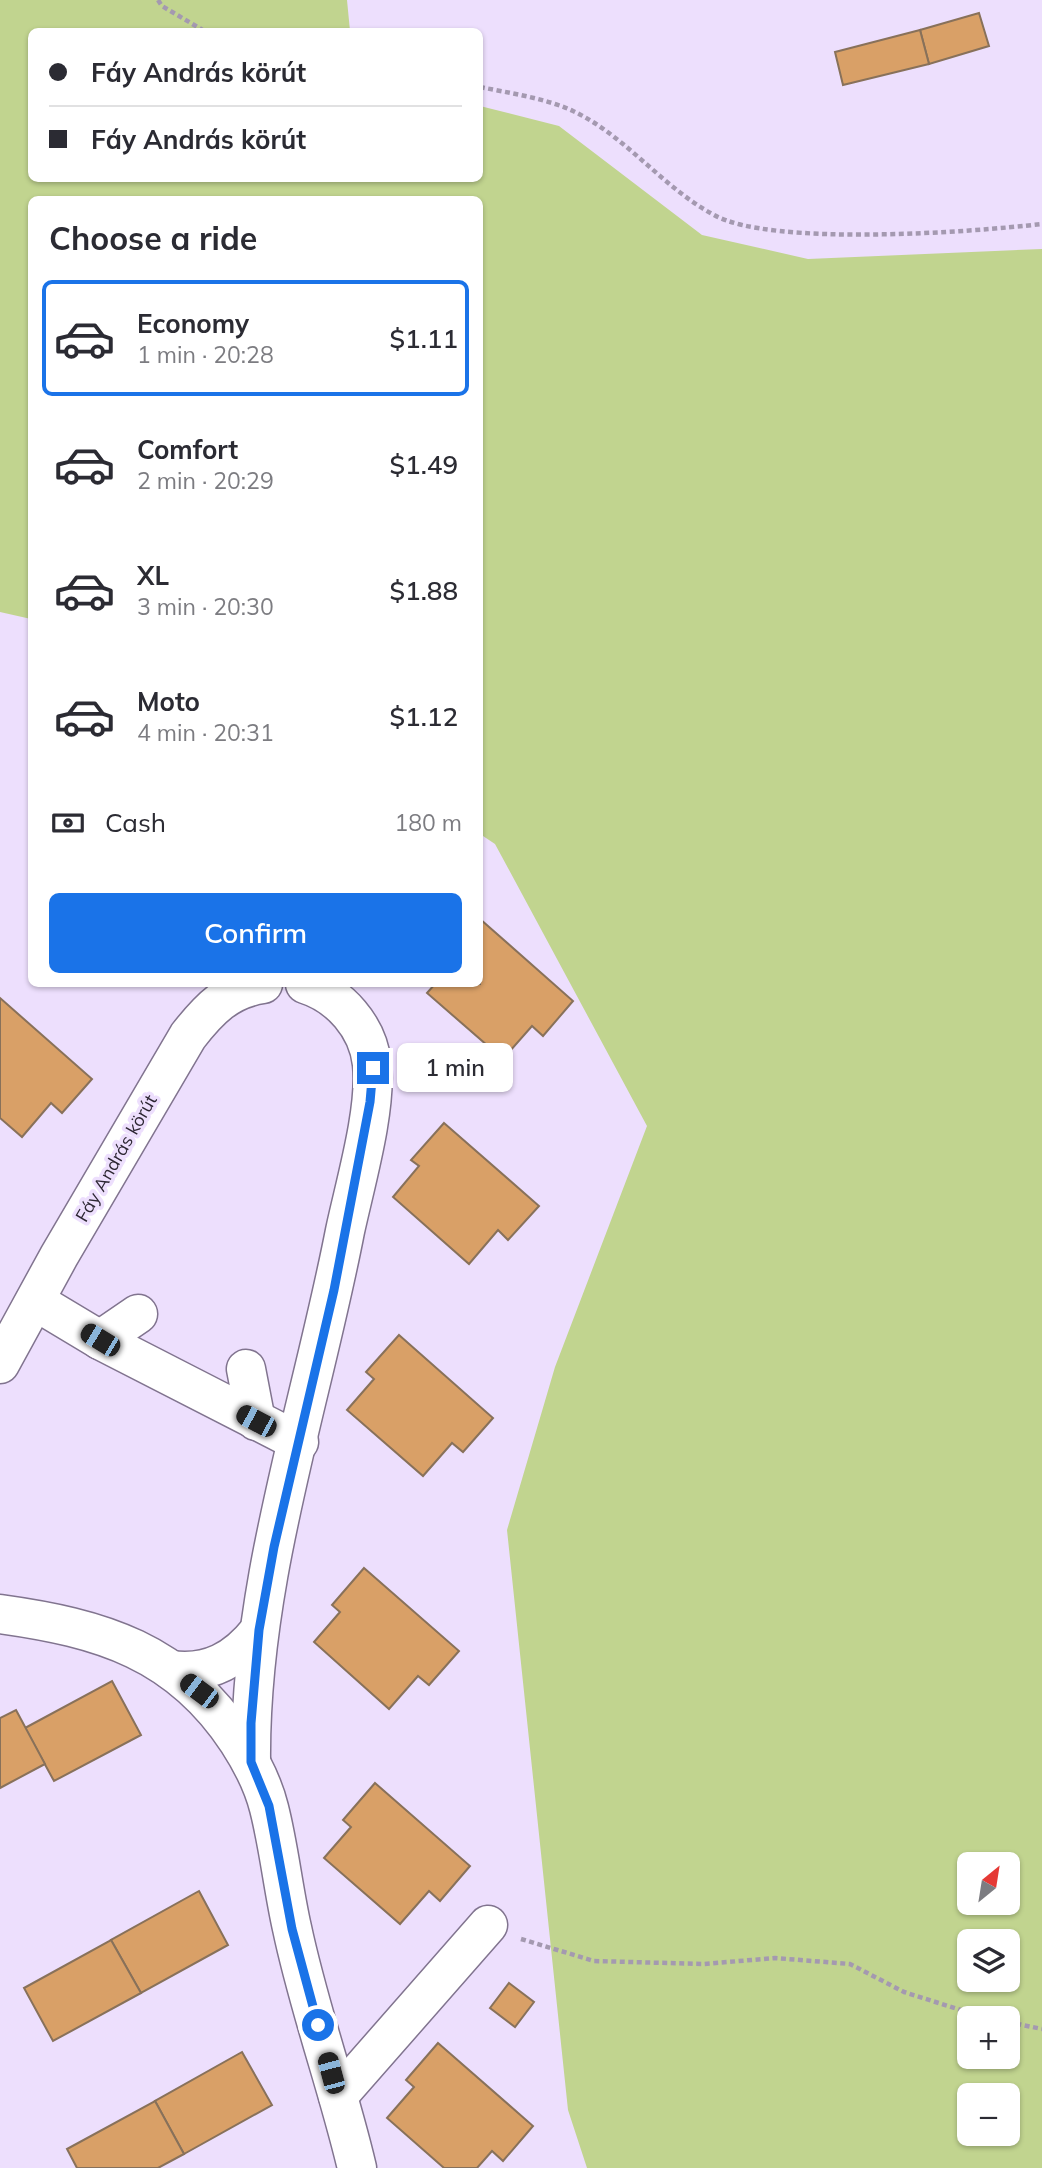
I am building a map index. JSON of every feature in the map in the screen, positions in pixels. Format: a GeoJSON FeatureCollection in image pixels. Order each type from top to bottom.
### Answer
{"type":"FeatureCollection","features":[{"type":"Feature","properties":{"kind":"street","name":"Fáy András körút"},"geometry":{"type":"LineString","coordinates":[[0,1364],[188,1037],[211,1006],[237,990],[250,987]]}},
{"type":"Feature","properties":{"kind":"street"},"geometry":{"type":"LineString","coordinates":[[251,1762],[253,1677],[259,1630],[336,1277],[370,1102],[373,1068],[370,1051],[347,1010],[333,996],[312,987]]}},
{"type":"Feature","properties":{"kind":"street"},"geometry":{"type":"LineString","coordinates":[[35,1301],[100,1340],[299,1441]]}},
{"type":"Feature","properties":{"kind":"street"},"geometry":{"type":"LineString","coordinates":[[100,1340],[138,1314]]}},
{"type":"Feature","properties":{"kind":"street"},"geometry":{"type":"LineString","coordinates":[[246,1369],[256,1421]]}},
{"type":"Feature","properties":{"kind":"street"},"geometry":{"type":"LineString","coordinates":[[0,1614],[43,1620],[103,1635],[156,1658],[199,1691],[251,1762],[269,1806],[292,1929],[357,2168]]}},
{"type":"Feature","properties":{"kind":"street"},"geometry":{"type":"LineString","coordinates":[[172,1670],[190,1672],[224,1663],[244,1648],[259,1630]]}},
{"type":"Feature","properties":{"kind":"street"},"geometry":{"type":"LineString","coordinates":[[338,2096],[488,1925]]}},
{"type":"Feature","properties":{"kind":"path"},"geometry":{"type":"LineString","coordinates":[[158,0],[162,6],[199,28]]}},
{"type":"Feature","properties":{"kind":"path"},"geometry":{"type":"LineString","coordinates":[[483,88],[572,110],[636,154],[677,190],[716,216],[750,227],[824,234],[988,230],[1042,224]]}},
{"type":"Feature","properties":{"kind":"path"},"geometry":{"type":"LineString","coordinates":[[488,1925],[538,1947],[594,1961],[704,1964],[775,1958],[850,1964],[904,1992],[957,2009]]}},
{"type":"Feature","properties":{"kind":"path"},"geometry":{"type":"LineString","coordinates":[[1020,2024],[1042,2029]]}},
{"type":"Feature","properties":{"kind":"green space"},"geometry":{"type":"Polygon","coordinates":[[[0,0],[347,0],[350,28],[28,28],[28,182],[483,182],[483,107],[559,126],[702,235],[808,259],[1042,249],[1042,2168],[587,2168],[568,2110],[507,1530],[555,1367],[647,1126],[495,844],[483,836],[483,196],[28,196],[28,618],[0,612],[0,0]]]}},
{"type":"Feature","properties":{"kind":"building"},"geometry":{"type":"Polygon","coordinates":[[[979,13],[989,46],[929,64],[920,30],[979,13]]]}},
{"type":"Feature","properties":{"kind":"building"},"geometry":{"type":"Polygon","coordinates":[[[920,30],[929,64],[843,85],[835,52],[920,30]]]}},
{"type":"Feature","properties":{"kind":"building"},"geometry":{"type":"Polygon","coordinates":[[[483,922],[573,1001],[543,1036],[532,1026],[503,1059],[427,993],[432,987],[483,987],[483,922]]]}},
{"type":"Feature","properties":{"kind":"building"},"geometry":{"type":"Polygon","coordinates":[[[0,998],[92,1079],[62,1113],[51,1103],[22,1137],[0,1118],[0,998]]]}},
{"type":"Feature","properties":{"kind":"building"},"geometry":{"type":"Polygon","coordinates":[[[444,1123],[539,1206],[508,1240],[498,1230],[469,1264],[393,1197],[419,1166],[411,1160],[444,1123]]]}},
{"type":"Feature","properties":{"kind":"building"},"geometry":{"type":"Polygon","coordinates":[[[399,1335],[493,1418],[463,1452],[452,1443],[423,1476],[347,1410],[374,1379],[366,1372],[399,1335]]]}},
{"type":"Feature","properties":{"kind":"building"},"geometry":{"type":"Polygon","coordinates":[[[364,1568],[459,1651],[429,1685],[418,1676],[389,1709],[314,1642],[340,1612],[332,1605],[364,1568]]]}},
{"type":"Feature","properties":{"kind":"building"},"geometry":{"type":"Polygon","coordinates":[[[112,1681],[141,1735],[54,1781],[25,1728],[112,1681]]]}},
{"type":"Feature","properties":{"kind":"building"},"geometry":{"type":"Polygon","coordinates":[[[16,1710],[45,1764],[0,1788],[0,1718],[16,1710]]]}},
{"type":"Feature","properties":{"kind":"building"},"geometry":{"type":"Polygon","coordinates":[[[375,1783],[470,1866],[440,1901],[429,1891],[400,1924],[324,1858],[351,1827],[343,1820],[375,1783]]]}},
{"type":"Feature","properties":{"kind":"building"},"geometry":{"type":"Polygon","coordinates":[[[199,1891],[228,1945],[141,1993],[111,1940],[199,1891]]]}},
{"type":"Feature","properties":{"kind":"building"},"geometry":{"type":"Polygon","coordinates":[[[111,1940],[141,1993],[53,2041],[24,1988],[111,1940]]]}},
{"type":"Feature","properties":{"kind":"building"},"geometry":{"type":"Polygon","coordinates":[[[509,1983],[534,2002],[515,2027],[490,2008],[509,1983]]]}},
{"type":"Feature","properties":{"kind":"building"},"geometry":{"type":"Polygon","coordinates":[[[438,2043],[533,2126],[503,2161],[492,2151],[477,2168],[444,2168],[387,2118],[414,2087],[406,2080],[438,2043]]]}},
{"type":"Feature","properties":{"kind":"building"},"geometry":{"type":"Polygon","coordinates":[[[242,2052],[272,2105],[184,2154],[155,2101],[242,2052]]]}},
{"type":"Feature","properties":{"kind":"building"},"geometry":{"type":"Polygon","coordinates":[[[155,2101],[184,2154],[158,2168],[77,2168],[67,2149],[155,2101]]]}},
{"type":"Feature","properties":{"kind":"route"},"geometry":{"type":"LineString","coordinates":[[318,2025],[292,1929],[269,1806],[251,1762],[253,1677],[274,1547],[334,1290],[370,1102],[373,1068]]}}]}
